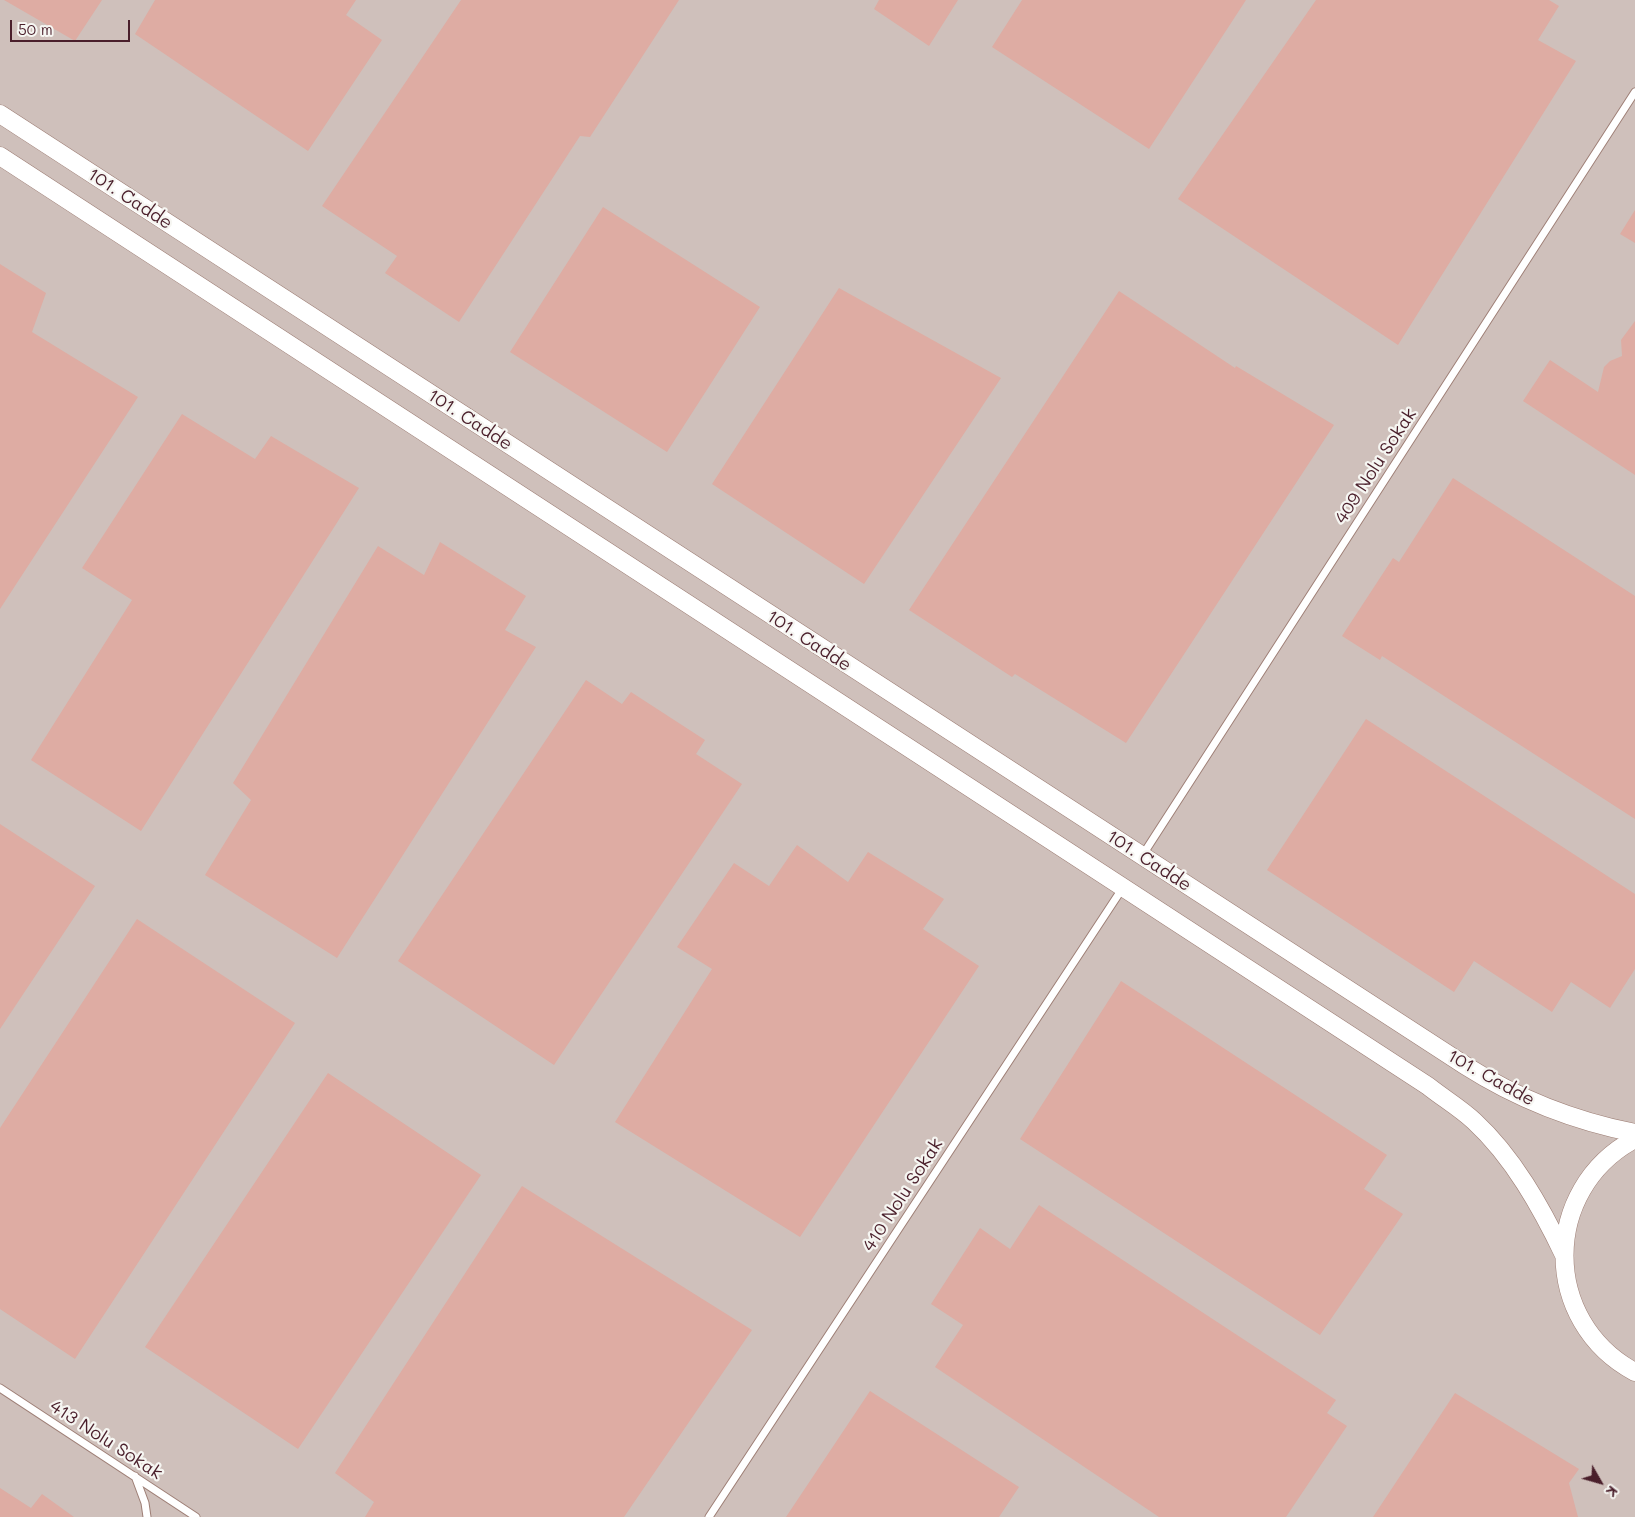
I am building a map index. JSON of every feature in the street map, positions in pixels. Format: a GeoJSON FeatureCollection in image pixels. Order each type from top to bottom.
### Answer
{"type":"FeatureCollection","features":[{"type":"Feature","properties":{"kind":"street","name":"101. Cadde"},"geometry":{"type":"LineString","coordinates":[[0,114],[1486,1079],[1525,1099],[1548,1108],[1635,1133]]}},
{"type":"Feature","properties":{"kind":"street","name":"101. Cadde"},"geometry":{"type":"LineString","coordinates":[[0,156],[987,798],[1122,889],[1428,1086],[1474,1121],[1493,1141],[1543,1213],[1564,1255]]}},
{"type":"Feature","properties":{"kind":"street"},"geometry":{"type":"LineString","coordinates":[[1635,1139],[1624,1144],[1607,1158],[1592,1174],[1580,1192],[1569,1219],[1564,1255],[1567,1283],[1579,1318],[1591,1336],[1606,1352],[1635,1372]]}},
{"type":"Feature","properties":{"kind":"lane","name":"409 Nolu Sokak"},"geometry":{"type":"LineString","coordinates":[[1142,857],[1635,92]]}},
{"type":"Feature","properties":{"kind":"lane","name":"410 Nolu Sokak"},"geometry":{"type":"LineString","coordinates":[[709,1517],[1122,889]]}},
{"type":"Feature","properties":{"kind":"lane","name":"413 Nolu Sokak"},"geometry":{"type":"LineString","coordinates":[[0,1388],[196,1517]]}},
{"type":"Feature","properties":{"kind":"lane"},"geometry":{"type":"LineString","coordinates":[[134,1476],[145,1504],[147,1517]]}},
{"type":"Feature","properties":{"kind":"shaded area"},"geometry":{"type":"Polygon","coordinates":[[[0,0],[1635,0],[1635,1517],[0,1517],[0,0]]]}},
{"type":"Feature","properties":{"kind":"building"},"geometry":{"type":"Polygon","coordinates":[[[4,0],[102,0],[75,41],[4,0]]]}},
{"type":"Feature","properties":{"kind":"building"},"geometry":{"type":"Polygon","coordinates":[[[155,0],[356,0],[346,15],[382,40],[308,151],[135,34],[155,0]]]}},
{"type":"Feature","properties":{"kind":"building"},"geometry":{"type":"Polygon","coordinates":[[[461,0],[679,0],[590,137],[580,136],[459,322],[385,273],[397,256],[322,206],[461,0]]]}},
{"type":"Feature","properties":{"kind":"building"},"geometry":{"type":"Polygon","coordinates":[[[879,0],[958,0],[929,46],[874,9],[879,0]]]}},
{"type":"Feature","properties":{"kind":"building"},"geometry":{"type":"Polygon","coordinates":[[[1022,0],[1246,0],[1149,149],[992,47],[1022,0]]]}},
{"type":"Feature","properties":{"kind":"building"},"geometry":{"type":"Polygon","coordinates":[[[1316,0],[1549,0],[1559,6],[1538,40],[1576,61],[1398,345],[1178,199],[1316,0]]]}},
{"type":"Feature","properties":{"kind":"building"},"geometry":{"type":"Polygon","coordinates":[[[603,207],[760,307],[667,452],[510,352],[603,207]]]}},
{"type":"Feature","properties":{"kind":"building"},"geometry":{"type":"Polygon","coordinates":[[[1635,210],[1635,243],[1620,234],[1635,210]]]}},
{"type":"Feature","properties":{"kind":"building"},"geometry":{"type":"Polygon","coordinates":[[[0,264],[46,293],[32,332],[138,397],[0,609],[0,264]]]}},
{"type":"Feature","properties":{"kind":"building"},"geometry":{"type":"Polygon","coordinates":[[[839,288],[1001,378],[864,584],[712,484],[839,288]]]}},
{"type":"Feature","properties":{"kind":"building"},"geometry":{"type":"Polygon","coordinates":[[[1119,291],[1235,368],[1236,366],[1334,425],[1126,743],[1015,674],[1012,677],[909,610],[1119,291]]]}},
{"type":"Feature","properties":{"kind":"building"},"geometry":{"type":"Polygon","coordinates":[[[1635,321],[1635,475],[1523,401],[1550,360],[1598,392],[1604,367],[1610,361],[1622,356],[1621,340],[1635,321]]]}},
{"type":"Feature","properties":{"kind":"building"},"geometry":{"type":"Polygon","coordinates":[[[182,414],[255,459],[271,436],[359,488],[141,831],[31,760],[132,600],[82,568],[182,414]]]}},
{"type":"Feature","properties":{"kind":"building"},"geometry":{"type":"Polygon","coordinates":[[[1453,478],[1635,596],[1635,819],[1382,656],[1380,660],[1342,636],[1393,558],[1399,562],[1453,478]]]}},
{"type":"Feature","properties":{"kind":"building"},"geometry":{"type":"Polygon","coordinates":[[[440,542],[526,596],[505,630],[536,647],[337,958],[205,875],[251,800],[233,783],[378,546],[424,575],[440,542]]]}},
{"type":"Feature","properties":{"kind":"building"},"geometry":{"type":"Polygon","coordinates":[[[586,680],[622,704],[631,692],[705,740],[696,754],[742,784],[554,1065],[398,961],[586,680]]]}},
{"type":"Feature","properties":{"kind":"building"},"geometry":{"type":"Polygon","coordinates":[[[1366,719],[1635,894],[1635,969],[1610,1008],[1571,982],[1552,1012],[1474,961],[1454,992],[1267,870],[1366,719]]]}},
{"type":"Feature","properties":{"kind":"building"},"geometry":{"type":"Polygon","coordinates":[[[0,824],[95,886],[0,1029],[0,824]]]}},
{"type":"Feature","properties":{"kind":"building"},"geometry":{"type":"Polygon","coordinates":[[[797,845],[848,882],[868,852],[944,899],[923,929],[979,966],[800,1237],[615,1122],[712,969],[677,947],[734,863],[769,886],[797,845]]]}},
{"type":"Feature","properties":{"kind":"building"},"geometry":{"type":"Polygon","coordinates":[[[137,919],[295,1023],[75,1359],[0,1309],[0,1128],[137,919]]]}},
{"type":"Feature","properties":{"kind":"building"},"geometry":{"type":"Polygon","coordinates":[[[1121,981],[1387,1155],[1364,1189],[1403,1214],[1320,1335],[1020,1139],[1121,981]]]}},
{"type":"Feature","properties":{"kind":"building"},"geometry":{"type":"Polygon","coordinates":[[[328,1073],[481,1175],[298,1449],[145,1347],[328,1073]]]}},
{"type":"Feature","properties":{"kind":"building"},"geometry":{"type":"Polygon","coordinates":[[[522,1186],[752,1330],[624,1517],[365,1517],[374,1502],[335,1473],[522,1186]]]}},
{"type":"Feature","properties":{"kind":"building"},"geometry":{"type":"Polygon","coordinates":[[[1039,1205],[1336,1400],[1327,1413],[1347,1426],[1286,1517],[1159,1517],[935,1367],[963,1325],[931,1304],[980,1228],[1010,1249],[1039,1205]]]}},
{"type":"Feature","properties":{"kind":"building"},"geometry":{"type":"Polygon","coordinates":[[[870,1391],[1019,1487],[999,1517],[786,1517],[870,1391]]]}},
{"type":"Feature","properties":{"kind":"building"},"geometry":{"type":"Polygon","coordinates":[[[1455,1393],[1579,1469],[1569,1483],[1578,1517],[1373,1517],[1455,1393]]]}},
{"type":"Feature","properties":{"kind":"building"},"geometry":{"type":"Polygon","coordinates":[[[0,1488],[31,1508],[42,1494],[74,1517],[0,1517],[0,1488]]]}}]}
